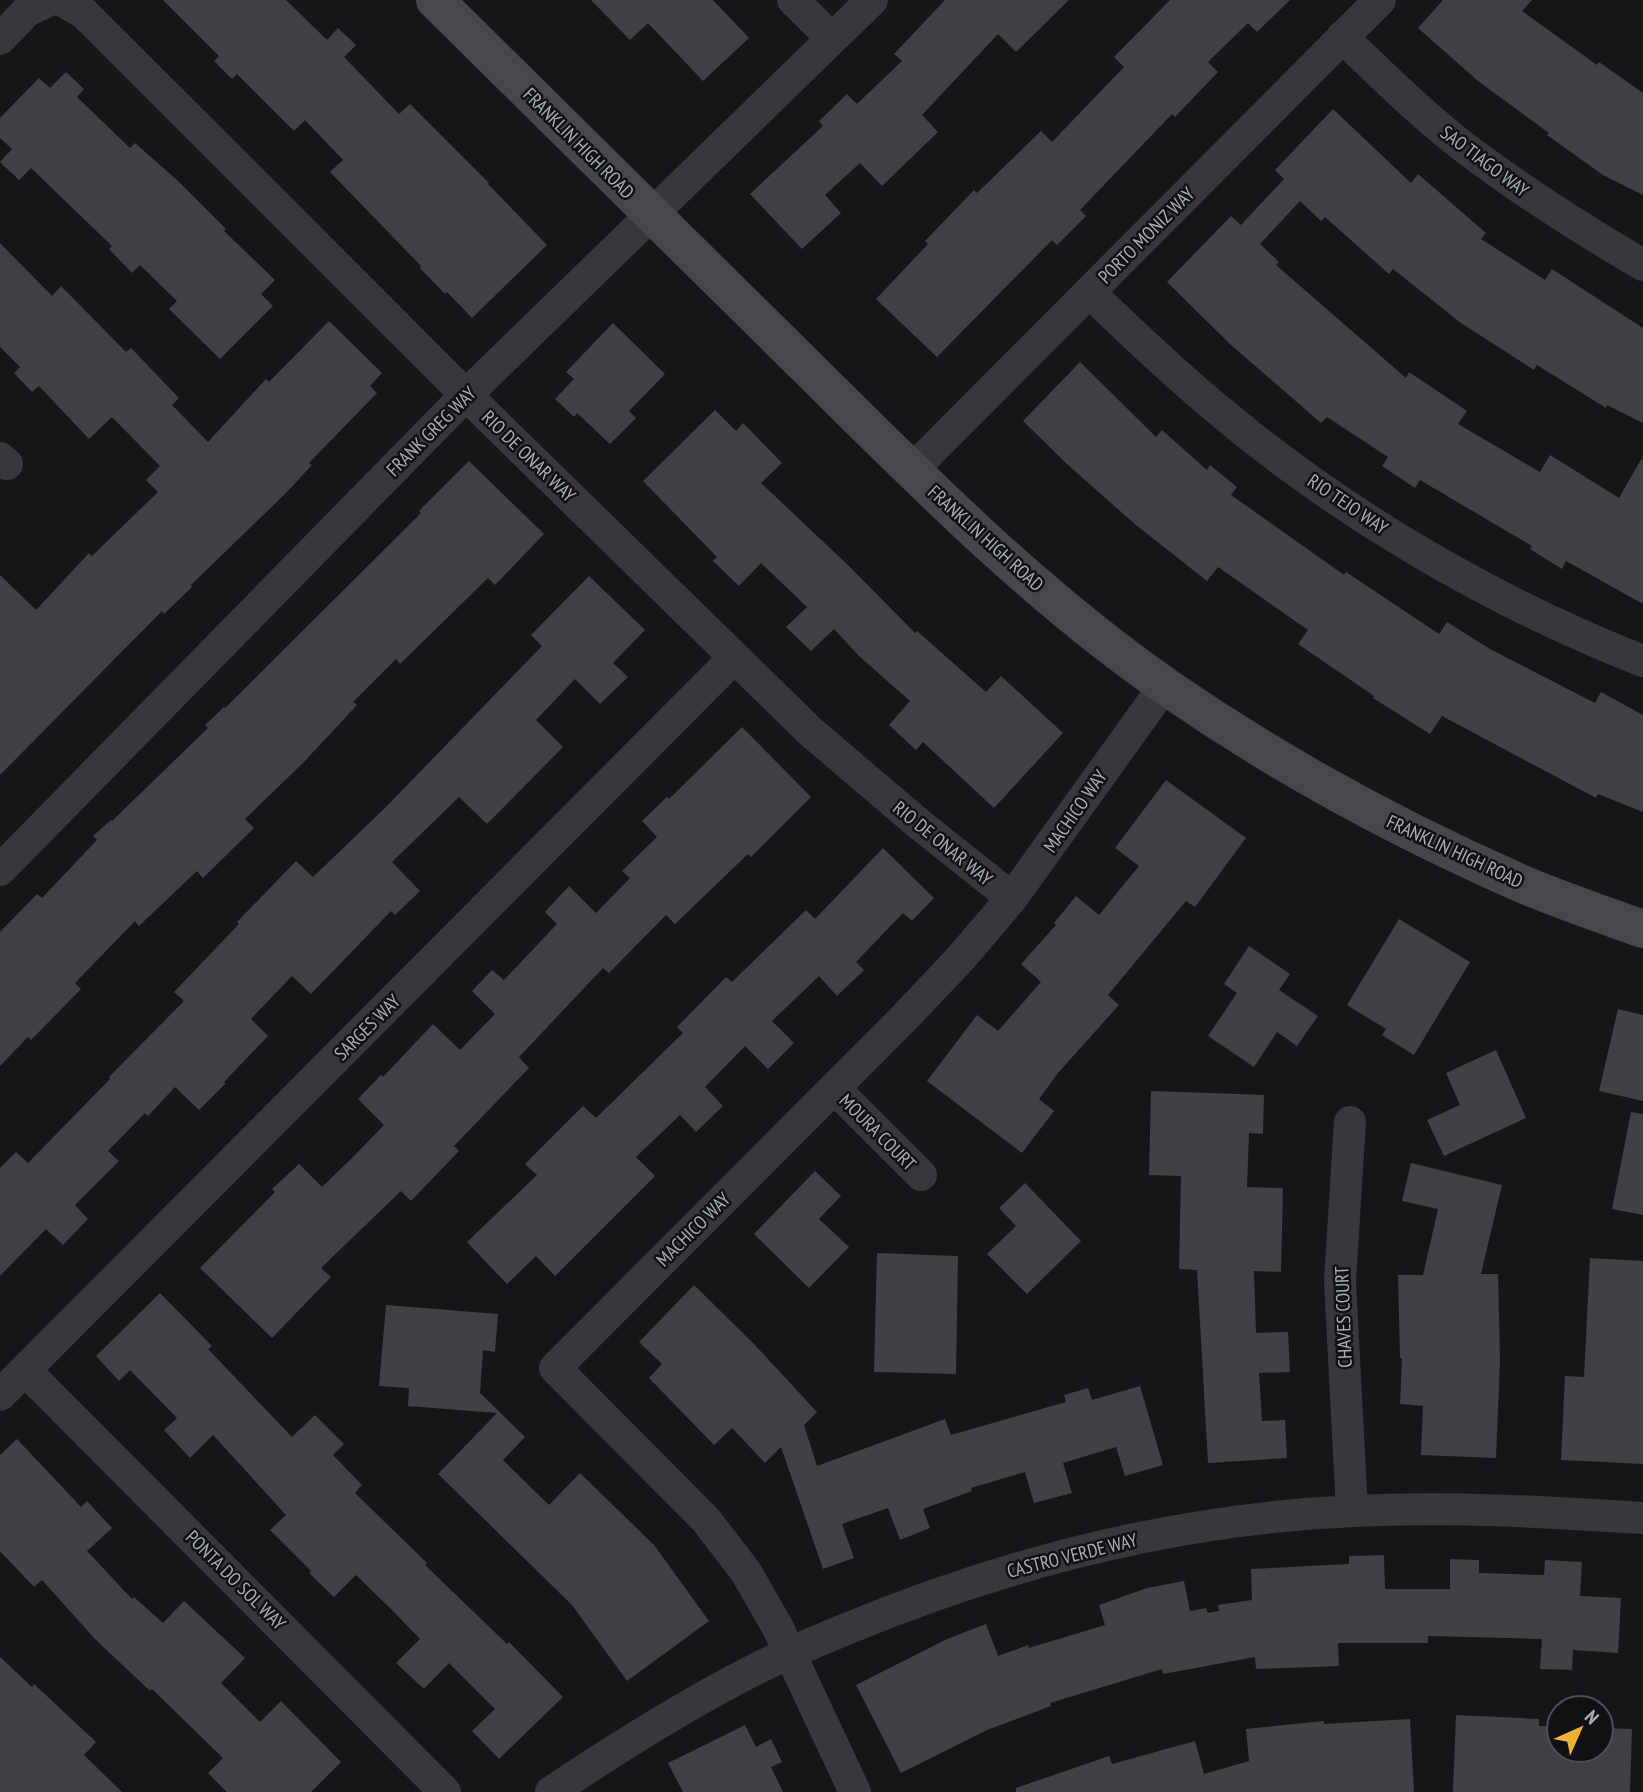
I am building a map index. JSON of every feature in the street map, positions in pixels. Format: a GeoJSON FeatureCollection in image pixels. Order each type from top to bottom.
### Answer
{"type":"FeatureCollection","features":[{"type":"Feature","properties":{"kind":"street"},"geometry":{"type":"LineString","coordinates":[[0,39],[27,11],[50,0]]}},
{"type":"Feature","properties":{"kind":"street","name":"RIO DE ONAR WAY"},"geometry":{"type":"LineString","coordinates":[[61,0],[84,13],[466,395],[811,732],[919,824],[1012,898]]}},
{"type":"Feature","properties":{"kind":"street","name":"FRANKLIN HIGH ROAD"},"geometry":{"type":"LineString","coordinates":[[435,0],[912,470],[995,550],[1061,606],[1165,685],[1322,786],[1434,844],[1532,888],[1643,929]]}},
{"type":"Feature","properties":{"kind":"street"},"geometry":{"type":"LineString","coordinates":[[793,0],[832,39]]}},
{"type":"Feature","properties":{"kind":"street","name":"FRANK GREG WAY"},"geometry":{"type":"LineString","coordinates":[[0,870],[466,395],[872,0]]}},
{"type":"Feature","properties":{"kind":"street","name":"PORTO MONIZ WAY"},"geometry":{"type":"LineString","coordinates":[[912,470],[1380,0]]}},
{"type":"Feature","properties":{"kind":"street","name":"SAO TIAGO WAY"},"geometry":{"type":"LineString","coordinates":[[1342,37],[1411,102],[1468,150],[1559,215],[1643,265]]}},
{"type":"Feature","properties":{"kind":"street","name":"RIO TEJO WAY"},"geometry":{"type":"LineString","coordinates":[[1088,292],[1164,364],[1229,419],[1331,495],[1403,541],[1514,604],[1643,661]]}},
{"type":"Feature","properties":{"kind":"street","name":"SARGES WAY"},"geometry":{"type":"LineString","coordinates":[[0,1395],[734,658]]}},
{"type":"Feature","properties":{"kind":"street","name":"MACHICO WAY"},"geometry":{"type":"LineString","coordinates":[[855,1792],[790,1653],[746,1572],[706,1520],[555,1368],[960,959],[1012,898],[1165,685]]}},
{"type":"Feature","properties":{"kind":"street","name":"MOURA COURT"},"geometry":{"type":"LineString","coordinates":[[834,1088],[921,1175]]}},
{"type":"Feature","properties":{"kind":"street","name":"CHAVES COURT"},"geometry":{"type":"LineString","coordinates":[[1350,1122],[1340,1281],[1352,1511]]}},
{"type":"Feature","properties":{"kind":"street","name":"PONTA DO SOL WAY"},"geometry":{"type":"LineString","coordinates":[[25,1370],[445,1792]]}},
{"type":"Feature","properties":{"kind":"street","name":"CASTRO VERDE WAY"},"geometry":{"type":"LineString","coordinates":[[551,1792],[649,1728],[790,1653],[905,1604],[1024,1566],[1145,1537],[1227,1523],[1352,1511],[1463,1508],[1643,1518]]}},
{"type":"Feature","properties":{"kind":"building"},"geometry":{"type":"Polygon","coordinates":[[[163,0],[286,0],[327,40],[338,28],[356,45],[344,57],[399,114],[410,104],[547,245],[472,318],[447,292],[445,294],[330,172],[343,160],[305,120],[294,131],[237,74],[232,79],[214,61],[219,56],[163,0]]]}},
{"type":"Feature","properties":{"kind":"building"},"geometry":{"type":"Polygon","coordinates":[[[591,0],[713,0],[749,38],[703,81],[648,23],[630,40],[591,0]]]}},
{"type":"Feature","properties":{"kind":"building"},"geometry":{"type":"Polygon","coordinates":[[[945,0],[1069,0],[1016,52],[998,34],[922,115],[938,132],[882,186],[860,163],[825,195],[841,213],[802,249],[750,194],[823,126],[819,121],[847,94],[857,104],[902,61],[894,54],[945,0]]]}},
{"type":"Feature","properties":{"kind":"building"},"geometry":{"type":"Polygon","coordinates":[[[1170,0],[1290,0],[1257,32],[1248,23],[1208,62],[1218,72],[1175,117],[1172,114],[1080,210],[1086,216],[1057,245],[1052,240],[937,357],[876,299],[928,244],[925,241],[974,190],[977,193],[1041,131],[1052,142],[1124,67],[1114,57],[1170,0]]]}},
{"type":"Feature","properties":{"kind":"building"},"geometry":{"type":"Polygon","coordinates":[[[1443,0],[1532,0],[1522,11],[1597,65],[1599,62],[1643,93],[1643,195],[1603,175],[1547,135],[1549,133],[1478,81],[1418,28],[1443,0]]]}},
{"type":"Feature","properties":{"kind":"building"},"geometry":{"type":"Polygon","coordinates":[[[66,72],[84,89],[77,97],[130,148],[135,143],[177,180],[226,229],[224,231],[275,280],[261,294],[273,306],[220,359],[169,309],[177,301],[140,265],[132,273],[109,249],[112,246],[31,168],[19,180],[0,162],[12,149],[0,138],[0,118],[39,78],[50,88],[66,72]]]}},
{"type":"Feature","properties":{"kind":"building"},"geometry":{"type":"Polygon","coordinates":[[[1333,109],[1411,183],[1418,174],[1486,233],[1481,239],[1545,280],[1552,269],[1643,328],[1643,423],[1607,405],[1606,408],[1537,365],[1534,370],[1461,323],[1393,269],[1389,274],[1325,217],[1321,221],[1300,201],[1260,244],[1279,262],[1276,265],[1406,378],[1409,372],[1467,411],[1458,424],[1540,472],[1550,455],[1619,498],[1643,456],[1643,604],[1566,561],[1562,569],[1530,549],[1532,546],[1420,480],[1415,488],[1382,466],[1388,457],[1327,417],[1321,423],[1231,345],[1167,282],[1231,216],[1241,225],[1284,179],[1275,170],[1333,109]]]}},
{"type":"Feature","properties":{"kind":"building"},"geometry":{"type":"Polygon","coordinates":[[[0,243],[52,296],[61,286],[126,352],[131,348],[179,398],[172,405],[208,442],[266,379],[269,382],[329,321],[382,373],[370,386],[377,393],[309,463],[312,465],[287,492],[164,614],[162,611],[0,775],[0,575],[36,610],[89,553],[92,556],[158,492],[146,480],[160,466],[112,417],[89,439],[39,386],[32,392],[14,373],[20,367],[0,347],[0,243]]]}},
{"type":"Feature","properties":{"kind":"building"},"geometry":{"type":"Polygon","coordinates":[[[613,323],[665,374],[629,411],[636,418],[610,444],[577,413],[574,417],[555,399],[574,379],[566,372],[613,323]]]}},
{"type":"Feature","properties":{"kind":"building"},"geometry":{"type":"Polygon","coordinates":[[[1080,362],[1156,437],[1162,430],[1207,470],[1210,465],[1237,487],[1231,495],[1344,575],[1346,572],[1439,634],[1447,622],[1490,649],[1595,703],[1601,692],[1643,715],[1643,812],[1598,794],[1596,798],[1442,716],[1430,734],[1373,698],[1374,696],[1298,644],[1308,630],[1218,567],[1207,581],[1136,525],[1023,421],[1080,362]]]}},
{"type":"Feature","properties":{"kind":"building"},"geometry":{"type":"Polygon","coordinates":[[[715,410],[736,431],[743,423],[782,463],[761,483],[915,633],[917,631],[986,692],[1001,676],[1063,733],[994,808],[923,742],[916,750],[889,725],[910,701],[859,656],[834,629],[811,651],[786,627],[807,607],[761,563],[739,586],[713,561],[717,557],[643,481],[715,410]]]}},
{"type":"Feature","properties":{"kind":"building"},"geometry":{"type":"Polygon","coordinates":[[[469,461],[544,534],[495,585],[488,578],[400,664],[396,659],[353,702],[357,705],[303,763],[245,819],[254,828],[203,878],[197,871],[139,926],[135,921],[75,983],[81,989],[31,1040],[28,1037],[0,1066],[0,932],[37,894],[42,898],[97,840],[93,836],[208,728],[205,725],[421,513],[419,511],[469,461]]]}},
{"type":"Feature","properties":{"kind":"building"},"geometry":{"type":"Polygon","coordinates":[[[589,576],[645,630],[613,663],[628,677],[600,704],[575,679],[536,720],[563,747],[487,824],[459,797],[392,862],[420,891],[395,915],[391,911],[311,994],[292,976],[251,1019],[268,1036],[224,1082],[226,1083],[199,1110],[175,1087],[148,1116],[145,1113],[108,1151],[119,1161],[75,1205],[88,1219],[63,1245],[46,1229],[0,1276],[0,1168],[16,1152],[28,1163],[110,1079],[109,1077],[184,1001],[174,992],[296,861],[313,877],[386,807],[542,646],[531,635],[589,576]]]}},
{"type":"Feature","properties":{"kind":"building"},"geometry":{"type":"Polygon","coordinates":[[[742,727],[811,797],[751,857],[748,854],[675,924],[666,915],[609,973],[603,968],[519,1057],[529,1068],[454,1146],[459,1151],[411,1201],[401,1191],[321,1268],[331,1277],[272,1338],[200,1268],[275,1192],[272,1189],[299,1164],[322,1187],[355,1155],[384,1125],[358,1099],[381,1075],[383,1077],[433,1024],[460,1050],[495,1014],[472,991],[492,970],[504,980],[557,924],[545,912],[569,886],[596,913],[630,878],[622,871],[657,837],[642,821],[667,797],[669,799],[742,727]]]}},
{"type":"Feature","properties":{"kind":"building"},"geometry":{"type":"Polygon","coordinates":[[[1166,780],[1246,838],[1195,907],[1186,901],[1108,995],[1119,1005],[1058,1073],[1039,1099],[1054,1111],[1022,1153],[927,1081],[977,1015],[998,1031],[1041,982],[1021,964],[1056,925],[1054,923],[1076,896],[1099,915],[1139,866],[1115,848],[1166,780]]]}},
{"type":"Feature","properties":{"kind":"building"},"geometry":{"type":"Polygon","coordinates":[[[883,848],[934,898],[912,921],[903,913],[856,962],[864,970],[837,996],[819,976],[772,1021],[794,1043],[768,1069],[745,1046],[705,1087],[723,1106],[696,1132],[680,1115],[636,1157],[655,1176],[555,1276],[536,1256],[507,1284],[467,1242],[537,1175],[525,1164],[583,1106],[596,1118],[683,1033],[677,1027],[726,977],[732,982],[806,910],[815,919],[883,848]]]}},
{"type":"Feature","properties":{"kind":"building"},"geometry":{"type":"Polygon","coordinates":[[[1399,919],[1470,962],[1414,1055],[1382,1035],[1386,1029],[1347,1005],[1399,919]]]}},
{"type":"Feature","properties":{"kind":"building"},"geometry":{"type":"Polygon","coordinates":[[[1249,946],[1290,974],[1279,990],[1318,1016],[1297,1046],[1277,1032],[1254,1067],[1208,1036],[1237,993],[1224,984],[1249,946]]]}},
{"type":"Feature","properties":{"kind":"building"},"geometry":{"type":"Polygon","coordinates":[[[1618,1009],[1643,1015],[1643,1101],[1599,1091],[1618,1009]]]}},
{"type":"Feature","properties":{"kind":"building"},"geometry":{"type":"Polygon","coordinates":[[[1496,1050],[1526,1118],[1444,1156],[1427,1120],[1460,1105],[1446,1073],[1496,1050]]]}},
{"type":"Feature","properties":{"kind":"building"},"geometry":{"type":"Polygon","coordinates":[[[1151,1091],[1264,1095],[1263,1134],[1249,1133],[1247,1187],[1283,1188],[1281,1272],[1254,1271],[1256,1333],[1288,1332],[1290,1372],[1259,1373],[1262,1421],[1285,1420],[1287,1458],[1208,1463],[1197,1270],[1179,1269],[1181,1176],[1149,1175],[1151,1091]]]}},
{"type":"Feature","properties":{"kind":"building"},"geometry":{"type":"Polygon","coordinates":[[[1631,1112],[1643,1114],[1643,1215],[1612,1209],[1631,1112]]]}},
{"type":"Feature","properties":{"kind":"building"},"geometry":{"type":"Polygon","coordinates":[[[1411,1163],[1502,1185],[1481,1274],[1498,1274],[1500,1360],[1496,1458],[1421,1455],[1423,1406],[1400,1404],[1402,1358],[1398,1275],[1423,1275],[1438,1209],[1402,1201],[1411,1163]]]}},
{"type":"Feature","properties":{"kind":"building"},"geometry":{"type":"Polygon","coordinates":[[[815,1171],[841,1196],[819,1219],[849,1247],[809,1288],[754,1234],[815,1171]]]}},
{"type":"Feature","properties":{"kind":"building"},"geometry":{"type":"Polygon","coordinates":[[[1025,1183],[1081,1241],[1027,1294],[987,1254],[1016,1226],[999,1208],[1025,1183]]]}},
{"type":"Feature","properties":{"kind":"building"},"geometry":{"type":"Polygon","coordinates":[[[877,1253],[958,1256],[956,1374],[874,1372],[877,1253]]]}},
{"type":"Feature","properties":{"kind":"building"},"geometry":{"type":"Polygon","coordinates":[[[1590,1258],[1643,1261],[1643,1464],[1561,1460],[1565,1376],[1584,1377],[1590,1258]]]}},
{"type":"Feature","properties":{"kind":"building"},"geometry":{"type":"Polygon","coordinates":[[[694,1285],[817,1412],[804,1425],[817,1466],[945,1419],[951,1435],[1066,1402],[1064,1395],[1088,1388],[1092,1400],[1140,1386],[1163,1465],[1125,1476],[1116,1447],[1063,1463],[1072,1493],[1034,1503],[1025,1472],[971,1488],[972,1491],[923,1509],[930,1528],[900,1540],[888,1508],[842,1524],[854,1558],[823,1569],[781,1447],[765,1463],[732,1428],[714,1445],[649,1378],[662,1364],[639,1342],[694,1285]]]}},
{"type":"Feature","properties":{"kind":"building"},"geometry":{"type":"Polygon","coordinates":[[[160,1293],[212,1346],[208,1349],[292,1437],[315,1415],[344,1444],[333,1455],[362,1485],[355,1493],[427,1563],[425,1565],[507,1644],[509,1642],[563,1697],[499,1759],[472,1731],[495,1709],[449,1663],[424,1689],[396,1663],[420,1639],[393,1611],[356,1575],[334,1597],[270,1530],[286,1515],[213,1435],[190,1458],[164,1430],[177,1418],[130,1370],[119,1381],[96,1356],[160,1293]]]}},
{"type":"Feature","properties":{"kind":"building"},"geometry":{"type":"Polygon","coordinates":[[[386,1305],[498,1314],[495,1352],[483,1350],[480,1393],[525,1437],[503,1460],[549,1505],[580,1473],[654,1545],[709,1621],[627,1681],[572,1605],[438,1474],[497,1413],[408,1406],[409,1388],[379,1386],[386,1305]]]}},
{"type":"Feature","properties":{"kind":"building"},"geometry":{"type":"Polygon","coordinates":[[[17,1439],[81,1507],[87,1501],[112,1528],[87,1551],[132,1599],[134,1597],[163,1623],[184,1601],[245,1658],[221,1683],[260,1722],[281,1701],[341,1762],[311,1792],[227,1792],[208,1773],[223,1758],[152,1689],[150,1691],[95,1639],[42,1580],[34,1587],[0,1551],[0,1455],[17,1439]]]}},
{"type":"Feature","properties":{"kind":"building"},"geometry":{"type":"Polygon","coordinates":[[[1384,1555],[1385,1589],[1450,1589],[1450,1559],[1479,1560],[1479,1573],[1544,1575],[1545,1560],[1582,1562],[1580,1596],[1621,1598],[1618,1653],[1573,1650],[1572,1670],[1540,1669],[1542,1639],[1428,1636],[1428,1643],[1338,1643],[1339,1666],[1256,1669],[1255,1657],[1163,1674],[1162,1669],[1050,1703],[1051,1706],[987,1730],[901,1773],[856,1685],[947,1639],[986,1624],[998,1656],[1028,1645],[1029,1648],[1105,1625],[1099,1605],[1147,1588],[1184,1581],[1190,1611],[1206,1608],[1208,1613],[1219,1611],[1218,1605],[1252,1600],[1251,1569],[1349,1564],[1349,1556],[1384,1555]]]}},
{"type":"Feature","properties":{"kind":"building"},"geometry":{"type":"Polygon","coordinates":[[[0,1657],[32,1687],[34,1684],[96,1742],[84,1755],[122,1792],[0,1792],[0,1657]]]}},
{"type":"Feature","properties":{"kind":"building"},"geometry":{"type":"Polygon","coordinates":[[[1456,1715],[1539,1719],[1539,1726],[1545,1726],[1545,1764],[1615,1764],[1615,1728],[1632,1729],[1630,1792],[1453,1792],[1456,1715]]]}},
{"type":"Feature","properties":{"kind":"building"},"geometry":{"type":"Polygon","coordinates":[[[1410,1719],[1414,1792],[1016,1792],[1016,1788],[1109,1756],[1112,1764],[1195,1741],[1204,1774],[1249,1761],[1246,1729],[1324,1721],[1324,1724],[1410,1719]]]}},
{"type":"Feature","properties":{"kind":"building"},"geometry":{"type":"Polygon","coordinates":[[[745,1725],[756,1747],[771,1739],[782,1762],[771,1767],[783,1792],[683,1792],[668,1763],[745,1725]]]}}]}
